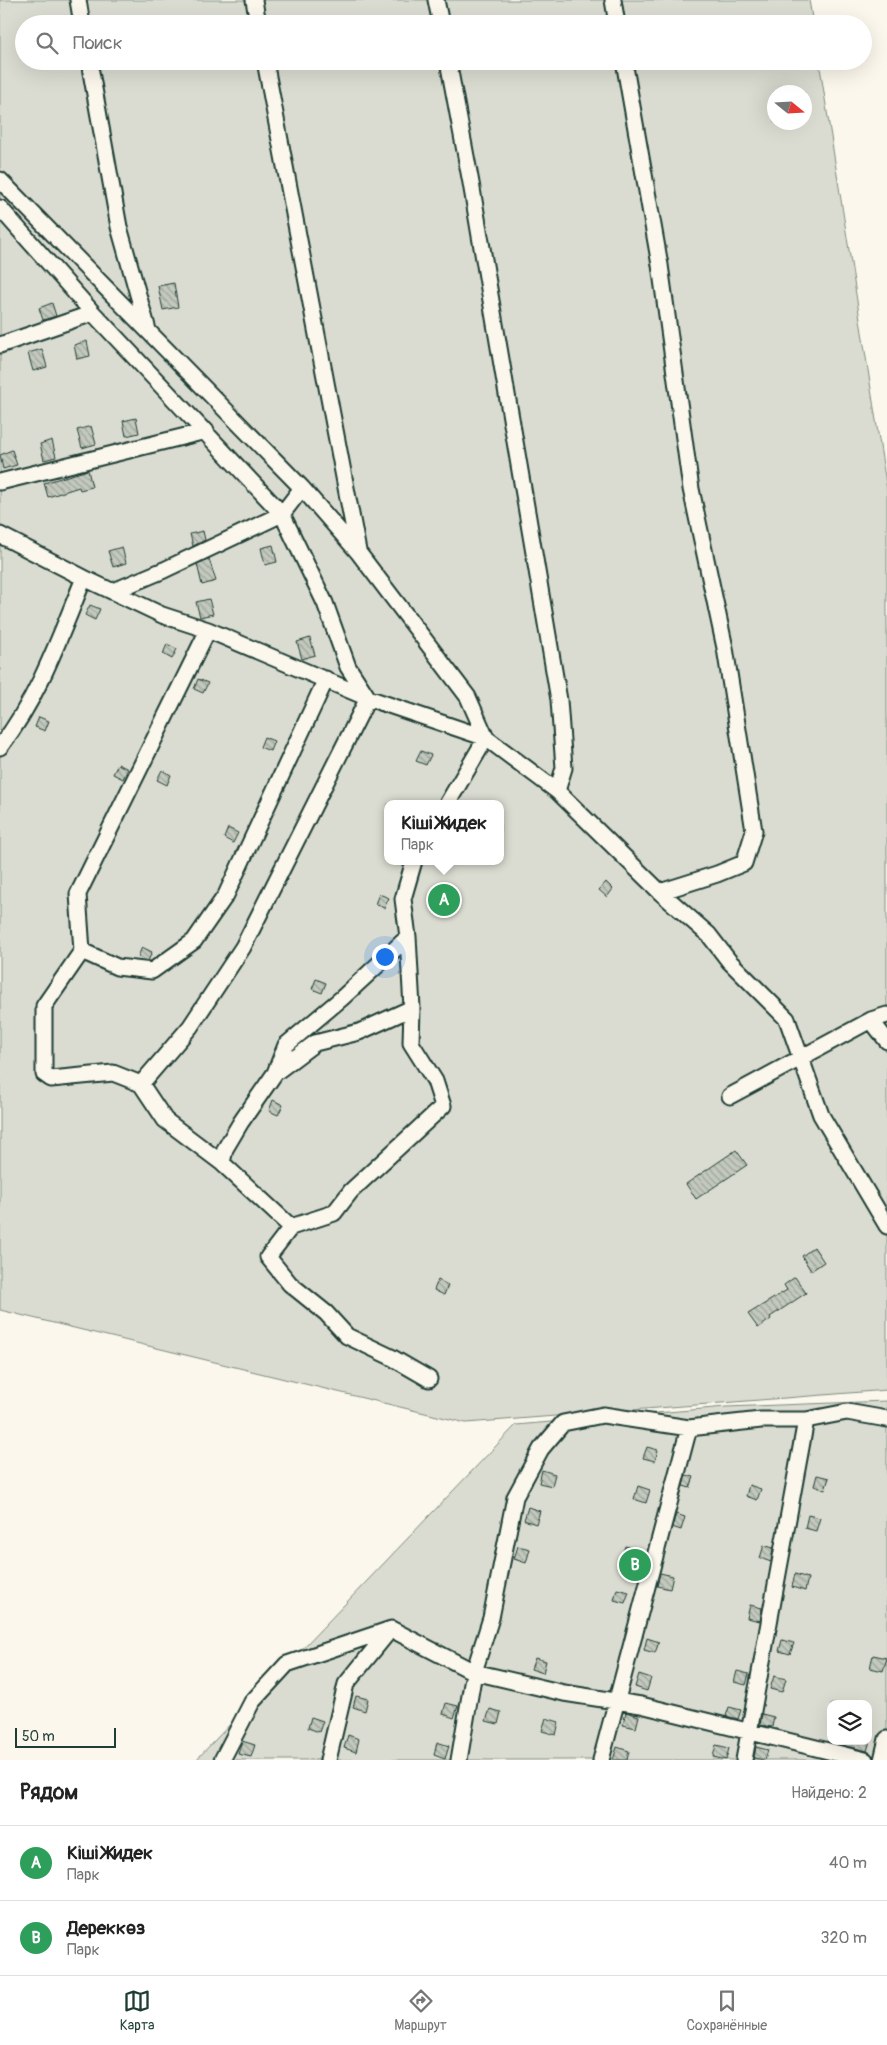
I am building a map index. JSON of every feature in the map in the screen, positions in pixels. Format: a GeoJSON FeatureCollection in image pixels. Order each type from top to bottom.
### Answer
{"type":"FeatureCollection","features":[{"type":"Feature","properties":{"kind":"street"},"geometry":{"type":"LineString","coordinates":[[78,0],[80,15]]}},
{"type":"Feature","properties":{"kind":"street"},"geometry":{"type":"LineString","coordinates":[[254,0],[256,15]]}},
{"type":"Feature","properties":{"kind":"street"},"geometry":{"type":"LineString","coordinates":[[436,0],[439,15]]}},
{"type":"Feature","properties":{"kind":"street"},"geometry":{"type":"LineString","coordinates":[[613,0],[616,15]]}},
{"type":"Feature","properties":{"kind":"street"},"geometry":{"type":"LineString","coordinates":[[91,70],[119,227],[149,332]]}},
{"type":"Feature","properties":{"kind":"street"},"geometry":{"type":"LineString","coordinates":[[267,70],[358,552]]}},
{"type":"Feature","properties":{"kind":"street"},"geometry":{"type":"LineString","coordinates":[[450,70],[471,183],[559,700],[564,768],[556,791]]}},
{"type":"Feature","properties":{"kind":"street"},"geometry":{"type":"LineString","coordinates":[[626,70],[660,265],[691,489],[725,648],[754,831],[744,863],[718,874],[660,892]]}},
{"type":"Feature","properties":{"kind":"street"},"geometry":{"type":"LineString","coordinates":[[0,180],[302,488],[358,552],[468,697],[486,738]]}},
{"type":"Feature","properties":{"kind":"street"},"geometry":{"type":"LineString","coordinates":[[0,208],[93,313],[282,514],[325,602],[348,667],[368,698]]}},
{"type":"Feature","properties":{"kind":"street"},"geometry":{"type":"LineString","coordinates":[[0,344],[93,313]]}},
{"type":"Feature","properties":{"kind":"street"},"geometry":{"type":"LineString","coordinates":[[0,482],[206,431]]}},
{"type":"Feature","properties":{"kind":"street"},"geometry":{"type":"LineString","coordinates":[[114,591],[164,570],[282,514],[302,488]]}},
{"type":"Feature","properties":{"kind":"street"},"geometry":{"type":"LineString","coordinates":[[0,535],[162,615],[208,630],[368,698],[486,738],[556,791],[660,892],[709,935],[729,962],[787,1019],[821,1115],[864,1191],[887,1226]]}},
{"type":"Feature","properties":{"kind":"street"},"geometry":{"type":"LineString","coordinates":[[0,747],[10,734],[43,677],[84,578]]}},
{"type":"Feature","properties":{"kind":"street"},"geometry":{"type":"LineString","coordinates":[[208,630],[78,894],[82,951],[44,1006],[44,1074],[51,1079],[114,1073],[141,1084],[165,1120],[222,1163],[291,1228]]}},
{"type":"Feature","properties":{"kind":"street"},"geometry":{"type":"LineString","coordinates":[[82,951],[117,967],[152,971],[194,940],[226,895],[326,679]]}},
{"type":"Feature","properties":{"kind":"street"},"geometry":{"type":"LineString","coordinates":[[141,1084],[190,1027],[244,947],[368,698]]}},
{"type":"Feature","properties":{"kind":"street"},"geometry":{"type":"LineString","coordinates":[[449,800],[486,738]]}},
{"type":"Feature","properties":{"kind":"street"},"geometry":{"type":"LineString","coordinates":[[413,865],[403,899],[408,937],[412,1008],[410,1043],[436,1081],[442,1106],[352,1190],[334,1213],[291,1228],[268,1257],[290,1284],[326,1313],[347,1336],[391,1357],[429,1380]]}},
{"type":"Feature","properties":{"kind":"street"},"geometry":{"type":"LineString","coordinates":[[222,1163],[225,1149],[275,1073],[286,1045],[342,998],[408,937]]}},
{"type":"Feature","properties":{"kind":"street"},"geometry":{"type":"LineString","coordinates":[[275,1073],[315,1043],[359,1032],[412,1008]]}},
{"type":"Feature","properties":{"kind":"street"},"geometry":{"type":"LineString","coordinates":[[730,1096],[871,1020],[887,1015]]}},
{"type":"Feature","properties":{"kind":"street"},"geometry":{"type":"LineString","coordinates":[[871,1020],[887,1041]]}},
{"type":"Feature","properties":{"kind":"street"},"geometry":{"type":"LineString","coordinates":[[459,1760],[474,1672],[491,1618],[515,1497],[541,1449],[562,1423],[603,1415],[689,1428],[761,1420],[806,1420],[847,1412],[887,1419]]}},
{"type":"Feature","properties":{"kind":"street"},"geometry":{"type":"LineString","coordinates":[[744,1760],[806,1420]]}},
{"type":"Feature","properties":{"kind":"street"},"geometry":{"type":"LineString","coordinates":[[600,1760],[689,1428]]}},
{"type":"Feature","properties":{"kind":"street"},"geometry":{"type":"LineString","coordinates":[[222,1760],[252,1702],[287,1664],[391,1629],[474,1672],[564,1693],[641,1705],[865,1760]]}},
{"type":"Feature","properties":{"kind":"street"},"geometry":{"type":"LineString","coordinates":[[328,1760],[346,1684],[391,1629]]}},
{"type":"Feature","properties":{"kind":"street"},"geometry":{"type":"LineString","coordinates":[[882,1760],[887,1739]]}},
{"type":"Feature","properties":{"kind":"shaded area"},"geometry":{"type":"Polygon","coordinates":[[[0,0],[809,0],[812,15],[15,15],[15,70],[820,70],[887,490],[887,1390],[466,1423],[0,1310],[0,0]]]}},
{"type":"Feature","properties":{"kind":"shaded area"},"geometry":{"type":"Polygon","coordinates":[[[887,1401],[887,1760],[196,1760],[516,1425],[726,1407],[887,1401]]]}},
{"type":"Feature","properties":{"kind":"building"},"geometry":{"type":"Polygon","coordinates":[[[174,283],[178,307],[163,310],[158,286],[174,283]]]}},
{"type":"Feature","properties":{"kind":"building"},"geometry":{"type":"Polygon","coordinates":[[[52,303],[56,316],[43,320],[39,308],[52,303]]]}},
{"type":"Feature","properties":{"kind":"building"},"geometry":{"type":"Polygon","coordinates":[[[87,341],[90,356],[77,359],[74,345],[87,341]]]}},
{"type":"Feature","properties":{"kind":"building"},"geometry":{"type":"Polygon","coordinates":[[[42,349],[47,367],[33,371],[28,353],[42,349]]]}},
{"type":"Feature","properties":{"kind":"building"},"geometry":{"type":"Polygon","coordinates":[[[136,418],[139,433],[126,436],[123,421],[136,418]]]}},
{"type":"Feature","properties":{"kind":"building"},"geometry":{"type":"Polygon","coordinates":[[[91,426],[96,444],[82,448],[77,430],[91,426]]]}},
{"type":"Feature","properties":{"kind":"building"},"geometry":{"type":"Polygon","coordinates":[[[52,440],[56,457],[44,460],[40,444],[52,440]]]}},
{"type":"Feature","properties":{"kind":"building"},"geometry":{"type":"Polygon","coordinates":[[[12,450],[17,465],[3,469],[0,455],[12,450]]]}},
{"type":"Feature","properties":{"kind":"building"},"geometry":{"type":"Polygon","coordinates":[[[88,470],[92,487],[80,490],[79,487],[48,497],[44,483],[88,470]]]}},
{"type":"Feature","properties":{"kind":"building"},"geometry":{"type":"Polygon","coordinates":[[[203,531],[205,540],[193,546],[190,534],[203,531]]]}},
{"type":"Feature","properties":{"kind":"building"},"geometry":{"type":"Polygon","coordinates":[[[273,545],[277,562],[265,565],[261,548],[273,545]]]}},
{"type":"Feature","properties":{"kind":"building"},"geometry":{"type":"Polygon","coordinates":[[[122,547],[126,563],[113,567],[108,551],[122,547]]]}},
{"type":"Feature","properties":{"kind":"building"},"geometry":{"type":"Polygon","coordinates":[[[209,559],[216,581],[202,585],[197,564],[209,559]]]}},
{"type":"Feature","properties":{"kind":"building"},"geometry":{"type":"Polygon","coordinates":[[[209,599],[213,614],[200,617],[196,602],[209,599]]]}},
{"type":"Feature","properties":{"kind":"building"},"geometry":{"type":"Polygon","coordinates":[[[90,605],[100,609],[95,620],[85,615],[90,605]]]}},
{"type":"Feature","properties":{"kind":"building"},"geometry":{"type":"Polygon","coordinates":[[[310,638],[315,655],[302,659],[297,642],[310,638]]]}},
{"type":"Feature","properties":{"kind":"building"},"geometry":{"type":"Polygon","coordinates":[[[167,644],[177,649],[172,659],[163,654],[167,644]]]}},
{"type":"Feature","properties":{"kind":"building"},"geometry":{"type":"Polygon","coordinates":[[[198,679],[208,683],[203,693],[194,689],[198,679]]]}},
{"type":"Feature","properties":{"kind":"building"},"geometry":{"type":"Polygon","coordinates":[[[39,717],[49,721],[45,731],[35,727],[39,717]]]}},
{"type":"Feature","properties":{"kind":"building"},"geometry":{"type":"Polygon","coordinates":[[[264,737],[274,741],[270,751],[260,747],[264,737]]]}},
{"type":"Feature","properties":{"kind":"building"},"geometry":{"type":"Polygon","coordinates":[[[421,751],[431,755],[426,765],[416,761],[421,751]]]}},
{"type":"Feature","properties":{"kind":"building"},"geometry":{"type":"Polygon","coordinates":[[[118,764],[128,769],[123,779],[113,774],[118,764]]]}},
{"type":"Feature","properties":{"kind":"building"},"geometry":{"type":"Polygon","coordinates":[[[162,770],[171,775],[167,785],[157,780],[162,770]]]}},
{"type":"Feature","properties":{"kind":"building"},"geometry":{"type":"Polygon","coordinates":[[[228,828],[238,833],[233,843],[224,838],[228,828]]]}},
{"type":"Feature","properties":{"kind":"building"},"geometry":{"type":"Polygon","coordinates":[[[606,882],[613,889],[607,897],[599,890],[606,882]]]}},
{"type":"Feature","properties":{"kind":"building"},"geometry":{"type":"Polygon","coordinates":[[[379,894],[389,898],[384,908],[375,904],[379,894]]]}},
{"type":"Feature","properties":{"kind":"building"},"geometry":{"type":"Polygon","coordinates":[[[142,947],[152,952],[148,961],[138,957],[142,947]]]}},
{"type":"Feature","properties":{"kind":"building"},"geometry":{"type":"Polygon","coordinates":[[[316,979],[326,983],[322,993],[312,989],[316,979]]]}},
{"type":"Feature","properties":{"kind":"building"},"geometry":{"type":"Polygon","coordinates":[[[273,1100],[283,1105],[278,1115],[269,1111],[273,1100]]]}},
{"type":"Feature","properties":{"kind":"building"},"geometry":{"type":"Polygon","coordinates":[[[736,1150],[747,1165],[696,1199],[686,1184],[736,1150]]]}},
{"type":"Feature","properties":{"kind":"building"},"geometry":{"type":"Polygon","coordinates":[[[814,1247],[824,1262],[811,1271],[802,1256],[814,1247]]]}},
{"type":"Feature","properties":{"kind":"building"},"geometry":{"type":"Polygon","coordinates":[[[795,1277],[806,1293],[770,1317],[771,1319],[758,1328],[748,1314],[787,1290],[784,1285],[795,1277]]]}},
{"type":"Feature","properties":{"kind":"building"},"geometry":{"type":"Polygon","coordinates":[[[438,1280],[448,1285],[444,1295],[434,1290],[438,1280]]]}},
{"type":"Feature","properties":{"kind":"building"},"geometry":{"type":"Polygon","coordinates":[[[647,1447],[658,1450],[655,1461],[643,1458],[647,1447]]]}},
{"type":"Feature","properties":{"kind":"building"},"geometry":{"type":"Polygon","coordinates":[[[542,1470],[555,1474],[552,1486],[539,1483],[542,1470]]]}},
{"type":"Feature","properties":{"kind":"building"},"geometry":{"type":"Polygon","coordinates":[[[686,1475],[694,1477],[690,1488],[683,1486],[686,1475]]]}},
{"type":"Feature","properties":{"kind":"building"},"geometry":{"type":"Polygon","coordinates":[[[817,1475],[829,1478],[825,1490],[814,1486],[817,1475]]]}},
{"type":"Feature","properties":{"kind":"building"},"geometry":{"type":"Polygon","coordinates":[[[749,1485],[761,1489],[757,1500],[746,1496],[749,1485]]]}},
{"type":"Feature","properties":{"kind":"building"},"geometry":{"type":"Polygon","coordinates":[[[638,1486],[650,1490],[646,1503],[634,1499],[638,1486]]]}},
{"type":"Feature","properties":{"kind":"building"},"geometry":{"type":"Polygon","coordinates":[[[528,1507],[540,1511],[536,1524],[524,1520],[528,1507]]]}},
{"type":"Feature","properties":{"kind":"building"},"geometry":{"type":"Polygon","coordinates":[[[676,1514],[685,1517],[681,1530],[672,1527],[676,1514]]]}},
{"type":"Feature","properties":{"kind":"building"},"geometry":{"type":"Polygon","coordinates":[[[808,1515],[820,1518],[816,1531],[805,1528],[808,1515]]]}},
{"type":"Feature","properties":{"kind":"building"},"geometry":{"type":"Polygon","coordinates":[[[764,1545],[773,1548],[771,1562],[760,1558],[764,1545]]]}},
{"type":"Feature","properties":{"kind":"building"},"geometry":{"type":"Polygon","coordinates":[[[518,1546],[530,1549],[526,1563],[514,1559],[518,1546]]]}},
{"type":"Feature","properties":{"kind":"building"},"geometry":{"type":"Polygon","coordinates":[[[625,1546],[638,1549],[634,1562],[621,1559],[625,1546]]]}},
{"type":"Feature","properties":{"kind":"building"},"geometry":{"type":"Polygon","coordinates":[[[660,1573],[673,1576],[670,1589],[657,1586],[660,1573]]]}},
{"type":"Feature","properties":{"kind":"building"},"geometry":{"type":"Polygon","coordinates":[[[795,1574],[808,1578],[805,1591],[792,1587],[795,1574]]]}},
{"type":"Feature","properties":{"kind":"building"},"geometry":{"type":"Polygon","coordinates":[[[617,1589],[629,1592],[625,1603],[614,1600],[617,1589]]]}},
{"type":"Feature","properties":{"kind":"building"},"geometry":{"type":"Polygon","coordinates":[[[750,1605],[762,1608],[760,1621],[747,1618],[750,1605]]]}},
{"type":"Feature","properties":{"kind":"building"},"geometry":{"type":"Polygon","coordinates":[[[647,1638],[659,1642],[655,1653],[644,1650],[647,1638]]]}},
{"type":"Feature","properties":{"kind":"building"},"geometry":{"type":"Polygon","coordinates":[[[782,1640],[794,1643],[790,1654],[779,1651],[782,1640]]]}},
{"type":"Feature","properties":{"kind":"building"},"geometry":{"type":"Polygon","coordinates":[[[873,1655],[887,1658],[883,1671],[870,1668],[873,1655]]]}},
{"type":"Feature","properties":{"kind":"building"},"geometry":{"type":"Polygon","coordinates":[[[535,1658],[546,1661],[543,1673],[531,1669],[535,1658]]]}},
{"type":"Feature","properties":{"kind":"building"},"geometry":{"type":"Polygon","coordinates":[[[737,1671],[749,1674],[746,1685],[734,1682],[737,1671]]]}},
{"type":"Feature","properties":{"kind":"building"},"geometry":{"type":"Polygon","coordinates":[[[639,1674],[651,1678],[647,1691],[635,1687],[639,1674]]]}},
{"type":"Feature","properties":{"kind":"building"},"geometry":{"type":"Polygon","coordinates":[[[774,1676],[786,1679],[782,1692],[770,1689],[774,1676]]]}},
{"type":"Feature","properties":{"kind":"building"},"geometry":{"type":"Polygon","coordinates":[[[356,1696],[368,1699],[365,1711],[353,1707],[356,1696]]]}},
{"type":"Feature","properties":{"kind":"building"},"geometry":{"type":"Polygon","coordinates":[[[446,1703],[458,1706],[454,1718],[443,1714],[446,1703]]]}},
{"type":"Feature","properties":{"kind":"building"},"geometry":{"type":"Polygon","coordinates":[[[729,1707],[741,1710],[738,1719],[726,1716],[729,1707]]]}},
{"type":"Feature","properties":{"kind":"building"},"geometry":{"type":"Polygon","coordinates":[[[490,1709],[501,1712],[498,1724],[486,1721],[490,1709]]]}},
{"type":"Feature","properties":{"kind":"building"},"geometry":{"type":"Polygon","coordinates":[[[626,1712],[639,1716],[636,1728],[623,1725],[626,1712]]]}},
{"type":"Feature","properties":{"kind":"building"},"geometry":{"type":"Polygon","coordinates":[[[762,1714],[774,1717],[772,1727],[760,1725],[762,1714]]]}},
{"type":"Feature","properties":{"kind":"building"},"geometry":{"type":"Polygon","coordinates":[[[311,1717],[323,1721],[319,1732],[308,1728],[311,1717]]]}},
{"type":"Feature","properties":{"kind":"building"},"geometry":{"type":"Polygon","coordinates":[[[546,1718],[559,1722],[556,1735],[542,1731],[546,1718]]]}},
{"type":"Feature","properties":{"kind":"building"},"geometry":{"type":"Polygon","coordinates":[[[348,1735],[359,1739],[356,1752],[344,1748],[348,1735]]]}},
{"type":"Feature","properties":{"kind":"building"},"geometry":{"type":"Polygon","coordinates":[[[242,1741],[255,1745],[251,1757],[238,1754],[242,1741]]]}},
{"type":"Feature","properties":{"kind":"building"},"geometry":{"type":"Polygon","coordinates":[[[437,1742],[449,1746],[445,1759],[434,1755],[437,1742]]]}},
{"type":"Feature","properties":{"kind":"building"},"geometry":{"type":"Polygon","coordinates":[[[716,1745],[729,1748],[726,1760],[713,1757],[716,1745]]]}},
{"type":"Feature","properties":{"kind":"building"},"geometry":{"type":"Polygon","coordinates":[[[841,1745],[869,1745],[867,1751],[841,1745]]]}},
{"type":"Feature","properties":{"kind":"building"},"geometry":{"type":"Polygon","coordinates":[[[617,1747],[629,1751],[627,1760],[613,1760],[617,1747]]]}},
{"type":"Feature","properties":{"kind":"building"},"geometry":{"type":"Polygon","coordinates":[[[756,1747],[768,1750],[765,1760],[754,1758],[756,1747]]]}},
{"type":"Feature","properties":{"kind":"place","name":"Кіші Жидек"},"geometry":{"type":"Point","coordinates":[444,900]}},
{"type":"Feature","properties":{"kind":"place","name":"Дереккөз"},"geometry":{"type":"Point","coordinates":[635,1565]}}]}
